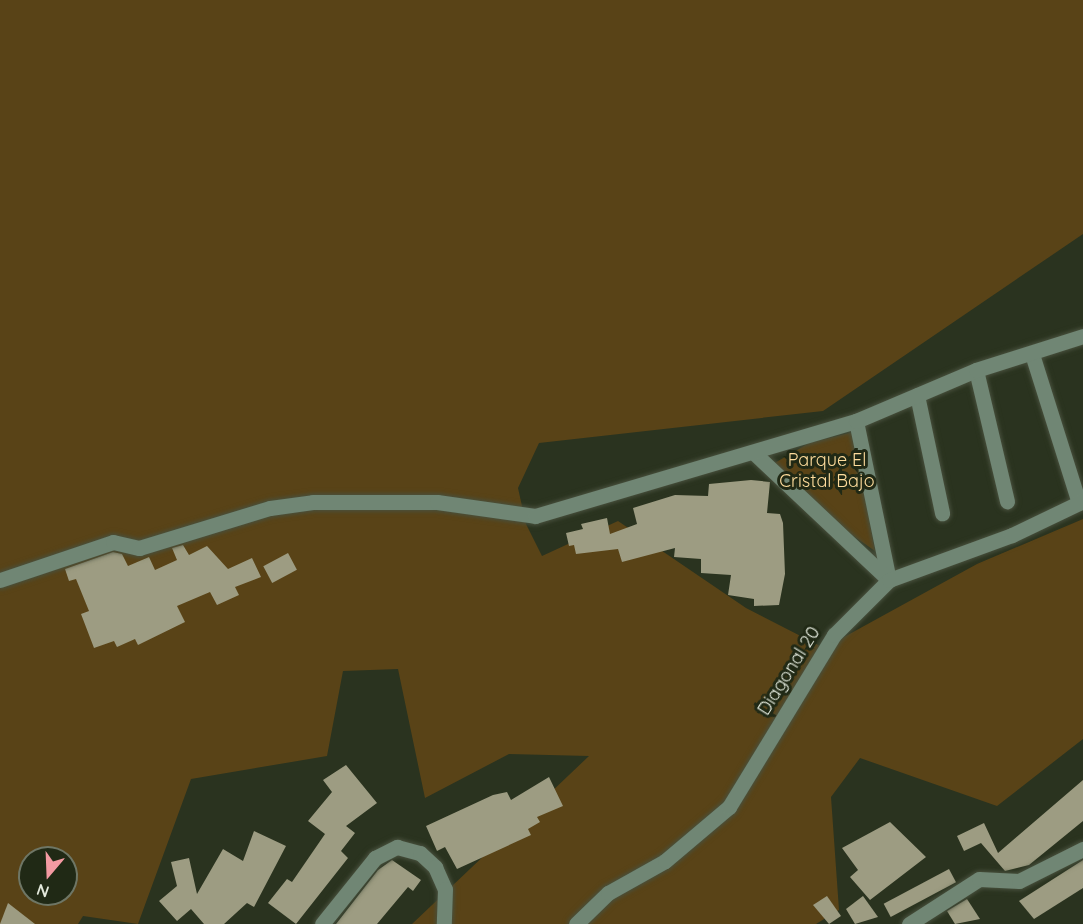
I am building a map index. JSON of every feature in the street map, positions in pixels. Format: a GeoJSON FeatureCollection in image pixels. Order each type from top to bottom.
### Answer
{"type":"FeatureCollection","features":[{"type":"Feature","properties":{"kind":"street"},"geometry":{"type":"LineString","coordinates":[[0,580],[113,542],[139,548],[270,508],[313,502],[437,502],[535,516],[856,421],[976,370],[1083,336]]}},
{"type":"Feature","properties":{"kind":"street"},"geometry":{"type":"LineString","coordinates":[[1032,354],[1081,502]]}},
{"type":"Feature","properties":{"kind":"street"},"geometry":{"type":"LineString","coordinates":[[976,370],[1007,501]]}},
{"type":"Feature","properties":{"kind":"street"},"geometry":{"type":"LineString","coordinates":[[917,395],[942,513]]}},
{"type":"Feature","properties":{"kind":"street"},"geometry":{"type":"LineString","coordinates":[[856,421],[889,580]]}},
{"type":"Feature","properties":{"kind":"street"},"geometry":{"type":"LineString","coordinates":[[753,452],[889,580]]}},
{"type":"Feature","properties":{"kind":"street","name":"Diagonal 20"},"geometry":{"type":"LineString","coordinates":[[576,924],[608,892],[665,861],[729,807],[834,635],[889,580],[1012,535],[1081,502]]}},
{"type":"Feature","properties":{"kind":"street"},"geometry":{"type":"LineString","coordinates":[[322,924],[375,858],[397,847],[420,853],[435,867],[445,889],[444,924]]}},
{"type":"Feature","properties":{"kind":"street"},"geometry":{"type":"LineString","coordinates":[[909,924],[979,879],[1019,881],[1083,849]]}},
{"type":"Feature","properties":{"kind":"green space"},"geometry":{"type":"Polygon","coordinates":[[[0,0],[1083,0],[1083,234],[823,411],[539,443],[518,488],[526,524],[542,556],[618,521],[746,608],[824,648],[977,564],[1083,519],[1083,739],[997,806],[860,758],[831,797],[839,910],[816,924],[412,924],[589,756],[509,754],[425,798],[398,669],[343,671],[327,756],[191,779],[138,924],[83,916],[78,924],[0,924],[0,0]]]}},
{"type":"Feature","properties":{"kind":"green space","name":"Parque El Cristal Bajo"},"geometry":{"type":"Polygon","coordinates":[[[853,432],[875,551],[833,522],[773,464],[809,443],[853,432]]]}},
{"type":"Feature","properties":{"kind":"building"},"geometry":{"type":"Polygon","coordinates":[[[751,480],[770,482],[767,513],[780,514],[783,523],[785,574],[779,605],[754,606],[754,599],[728,595],[731,575],[701,573],[701,559],[674,557],[675,548],[622,562],[618,549],[576,554],[574,545],[569,546],[566,533],[583,529],[581,524],[607,518],[610,534],[637,524],[633,508],[675,495],[708,496],[709,484],[751,480]]]}},
{"type":"Feature","properties":{"kind":"building"},"geometry":{"type":"Polygon","coordinates":[[[183,545],[189,555],[207,546],[228,569],[252,558],[261,577],[235,587],[239,595],[217,605],[210,592],[177,606],[185,622],[138,645],[135,639],[117,647],[114,641],[94,648],[81,614],[89,611],[76,579],[69,581],[65,569],[113,552],[122,554],[128,566],[149,557],[155,570],[177,560],[172,548],[183,545]]]}},
{"type":"Feature","properties":{"kind":"building"},"geometry":{"type":"Polygon","coordinates":[[[288,553],[297,570],[272,583],[263,566],[288,553]]]}},
{"type":"Feature","properties":{"kind":"building"},"geometry":{"type":"Polygon","coordinates":[[[346,765],[377,803],[346,826],[355,833],[341,851],[348,858],[296,924],[268,903],[287,879],[292,882],[325,834],[308,821],[332,792],[323,780],[346,765]]]}},
{"type":"Feature","properties":{"kind":"building"},"geometry":{"type":"Polygon","coordinates":[[[549,777],[563,806],[537,817],[540,822],[528,829],[531,835],[457,869],[445,847],[437,851],[426,826],[493,795],[507,792],[511,800],[549,777]]]}},
{"type":"Feature","properties":{"kind":"building"},"geometry":{"type":"Polygon","coordinates":[[[1083,780],[1083,821],[1029,865],[1005,871],[981,843],[964,851],[957,836],[984,823],[998,853],[1083,780]]]}},
{"type":"Feature","properties":{"kind":"building"},"geometry":{"type":"Polygon","coordinates":[[[890,822],[926,857],[870,900],[850,877],[858,870],[842,848],[890,822]]]}},
{"type":"Feature","properties":{"kind":"building"},"geometry":{"type":"Polygon","coordinates":[[[254,831],[286,846],[254,907],[247,903],[224,924],[204,924],[191,909],[177,921],[159,901],[177,886],[171,862],[189,858],[197,894],[223,849],[243,861],[254,831]]]}},
{"type":"Feature","properties":{"kind":"building"},"geometry":{"type":"Polygon","coordinates":[[[392,860],[421,880],[413,891],[408,887],[377,924],[336,924],[378,870],[392,860]]]}},
{"type":"Feature","properties":{"kind":"building"},"geometry":{"type":"Polygon","coordinates":[[[1083,860],[1083,888],[1034,919],[1019,901],[1083,860]]]}},
{"type":"Feature","properties":{"kind":"building"},"geometry":{"type":"Polygon","coordinates":[[[949,869],[956,882],[891,917],[884,904],[949,869]]]}},
{"type":"Feature","properties":{"kind":"building"},"geometry":{"type":"Polygon","coordinates":[[[827,896],[841,916],[829,924],[813,905],[827,896]]]}},
{"type":"Feature","properties":{"kind":"building"},"geometry":{"type":"Polygon","coordinates":[[[863,896],[878,917],[855,924],[846,909],[863,896]]]}},
{"type":"Feature","properties":{"kind":"building"},"geometry":{"type":"Polygon","coordinates":[[[967,899],[980,919],[955,924],[947,911],[967,899]]]}},
{"type":"Feature","properties":{"kind":"building"},"geometry":{"type":"Polygon","coordinates":[[[8,903],[35,924],[0,924],[8,903]]]}}]}
